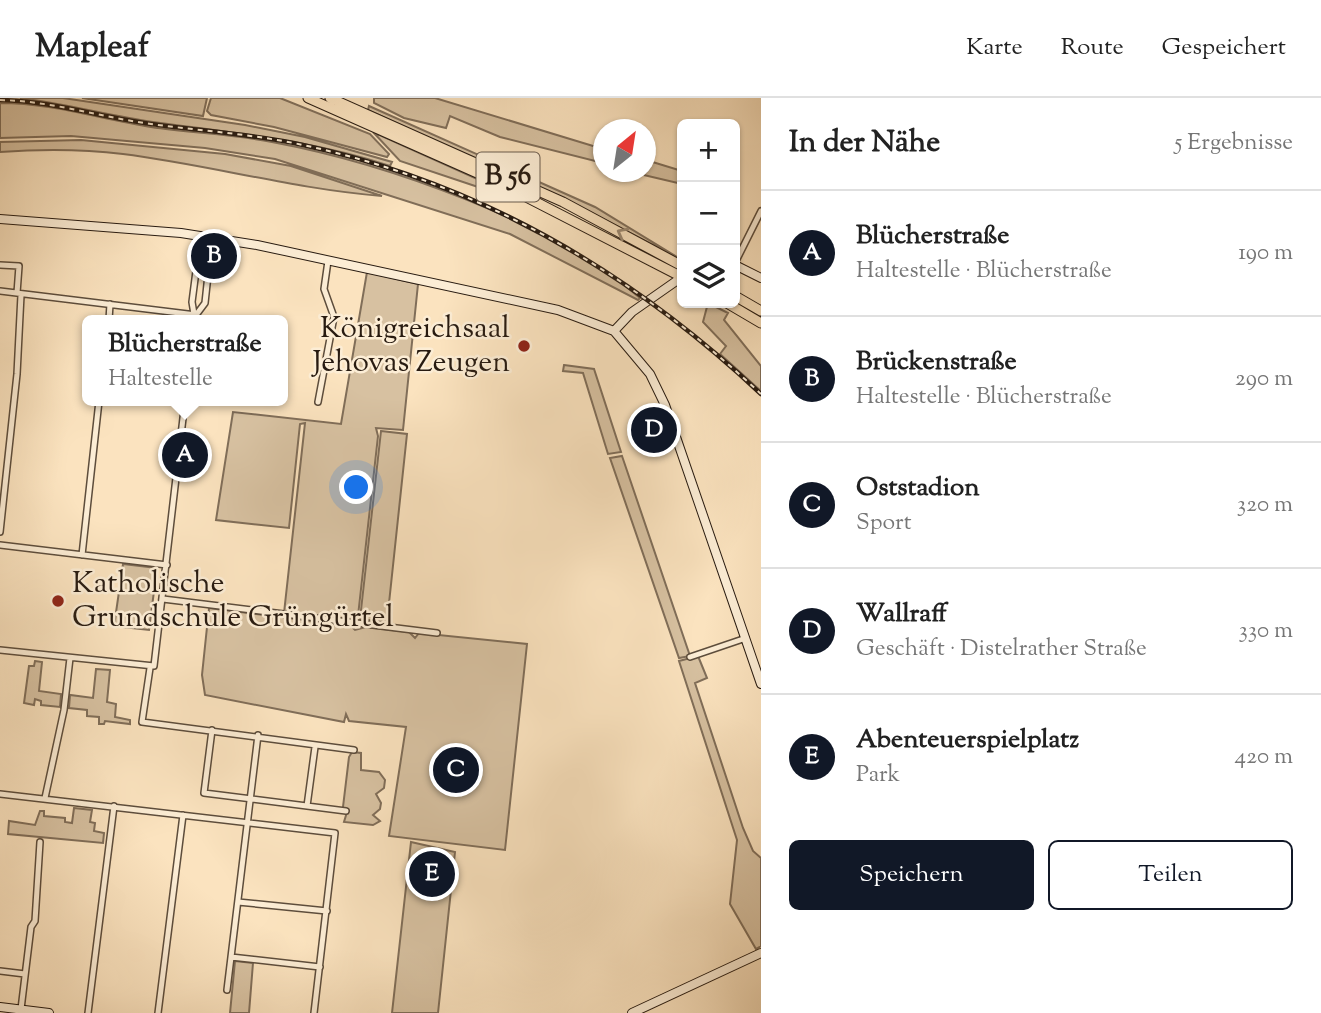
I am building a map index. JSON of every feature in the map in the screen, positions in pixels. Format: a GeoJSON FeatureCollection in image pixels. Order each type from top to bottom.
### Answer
{"type":"FeatureCollection","features":[{"type":"Feature","properties":{"kind":"main road","name":"B 56"},"geometry":{"type":"LineString","coordinates":[[308,98],[564,214],[677,274]]}},
{"type":"Feature","properties":{"kind":"main road","name":"B 56"},"geometry":{"type":"LineString","coordinates":[[330,98],[563,202],[677,263]]}},
{"type":"Feature","properties":{"kind":"main road"},"geometry":{"type":"LineString","coordinates":[[740,299],[761,311]]}},
{"type":"Feature","properties":{"kind":"main road"},"geometry":{"type":"LineString","coordinates":[[736,308],[761,323]]}},
{"type":"Feature","properties":{"kind":"street"},"geometry":{"type":"LineString","coordinates":[[740,254],[761,211]]}},
{"type":"Feature","properties":{"kind":"street"},"geometry":{"type":"LineString","coordinates":[[0,219],[181,233],[257,245],[558,310],[614,331],[639,359],[658,388],[761,684]]}},
{"type":"Feature","properties":{"kind":"street"},"geometry":{"type":"LineString","coordinates":[[197,315],[205,303],[211,247],[206,239]]}},
{"type":"Feature","properties":{"kind":"street"},"geometry":{"type":"LineString","coordinates":[[194,315],[192,302],[197,262],[201,242],[206,239]]}},
{"type":"Feature","properties":{"kind":"street"},"geometry":{"type":"LineString","coordinates":[[318,402],[334,317],[324,289],[328,261]]}},
{"type":"Feature","properties":{"kind":"street"},"geometry":{"type":"LineString","coordinates":[[0,265],[19,267],[17,374],[0,532]]}},
{"type":"Feature","properties":{"kind":"street"},"geometry":{"type":"LineString","coordinates":[[740,267],[761,278]]}},
{"type":"Feature","properties":{"kind":"street"},"geometry":{"type":"LineString","coordinates":[[614,331],[632,312],[677,280]]}},
{"type":"Feature","properties":{"kind":"street"},"geometry":{"type":"LineString","coordinates":[[0,291],[177,315]]}},
{"type":"Feature","properties":{"kind":"street"},"geometry":{"type":"LineString","coordinates":[[109,315],[110,304]]}},
{"type":"Feature","properties":{"kind":"street"},"geometry":{"type":"LineString","coordinates":[[82,555],[98,406]]}},
{"type":"Feature","properties":{"kind":"street"},"geometry":{"type":"LineString","coordinates":[[184,406],[163,600],[142,722],[258,735],[278,742],[354,750]]}},
{"type":"Feature","properties":{"kind":"street"},"geometry":{"type":"LineString","coordinates":[[0,545],[167,565]]}},
{"type":"Feature","properties":{"kind":"street"},"geometry":{"type":"LineString","coordinates":[[163,600],[437,633]]}},
{"type":"Feature","properties":{"kind":"street"},"geometry":{"type":"LineString","coordinates":[[690,657],[746,638]]}},
{"type":"Feature","properties":{"kind":"street"},"geometry":{"type":"LineString","coordinates":[[0,650],[152,667]]}},
{"type":"Feature","properties":{"kind":"street"},"geometry":{"type":"LineString","coordinates":[[45,799],[65,710],[70,658]]}},
{"type":"Feature","properties":{"kind":"street"},"geometry":{"type":"LineString","coordinates":[[212,730],[204,793],[346,811]]}},
{"type":"Feature","properties":{"kind":"street"},"geometry":{"type":"LineString","coordinates":[[227,990],[258,735]]}},
{"type":"Feature","properties":{"kind":"street"},"geometry":{"type":"LineString","coordinates":[[307,806],[315,747]]}},
{"type":"Feature","properties":{"kind":"street"},"geometry":{"type":"LineString","coordinates":[[0,793],[335,833],[314,1013]]}},
{"type":"Feature","properties":{"kind":"street"},"geometry":{"type":"LineString","coordinates":[[88,1013],[92,1008],[114,806]]}},
{"type":"Feature","properties":{"kind":"street"},"geometry":{"type":"LineString","coordinates":[[158,1013],[183,816]]}},
{"type":"Feature","properties":{"kind":"street"},"geometry":{"type":"LineString","coordinates":[[21,1009],[34,921],[40,842]]}},
{"type":"Feature","properties":{"kind":"street"},"geometry":{"type":"LineString","coordinates":[[238,902],[327,911]]}},
{"type":"Feature","properties":{"kind":"street"},"geometry":{"type":"LineString","coordinates":[[632,1013],[761,953]]}},
{"type":"Feature","properties":{"kind":"street"},"geometry":{"type":"LineString","coordinates":[[231,957],[320,967]]}},
{"type":"Feature","properties":{"kind":"street"},"geometry":{"type":"LineString","coordinates":[[0,971],[25,974]]}},
{"type":"Feature","properties":{"kind":"street"},"geometry":{"type":"LineString","coordinates":[[0,1007],[49,1013]]}},
{"type":"Feature","properties":{"kind":"shaded area"},"geometry":{"type":"Polygon","coordinates":[[[20,98],[63,98],[245,125],[305,137],[392,162],[390,166],[302,144],[153,122],[20,98]]]}},
{"type":"Feature","properties":{"kind":"shaded area"},"geometry":{"type":"Polygon","coordinates":[[[82,98],[207,98],[203,116],[82,98]]]}},
{"type":"Feature","properties":{"kind":"shaded area"},"geometry":{"type":"Polygon","coordinates":[[[211,98],[280,98],[370,134],[389,154],[387,157],[274,127],[211,115],[207,111],[211,98]]]}},
{"type":"Feature","properties":{"kind":"shaded area"},"geometry":{"type":"Polygon","coordinates":[[[374,98],[435,98],[593,146],[593,160],[500,137],[450,116],[446,128],[404,118],[374,103],[374,98]]]}},
{"type":"Feature","properties":{"kind":"shaded area"},"geometry":{"type":"Polygon","coordinates":[[[0,103],[76,112],[151,127],[257,139],[365,165],[466,199],[515,221],[604,270],[640,298],[638,300],[510,234],[275,159],[205,148],[71,136],[0,138],[0,103]]]}},
{"type":"Feature","properties":{"kind":"shaded area"},"geometry":{"type":"Polygon","coordinates":[[[369,106],[595,207],[677,257],[593,214],[368,110],[369,106]]]}},
{"type":"Feature","properties":{"kind":"shaded area"},"geometry":{"type":"Polygon","coordinates":[[[373,132],[484,182],[481,188],[400,161],[373,132]]]}},
{"type":"Feature","properties":{"kind":"shaded area"},"geometry":{"type":"Polygon","coordinates":[[[81,140],[225,154],[291,166],[382,196],[317,188],[123,154],[61,150],[0,152],[0,142],[81,140]]]}},
{"type":"Feature","properties":{"kind":"shaded area"},"geometry":{"type":"Polygon","coordinates":[[[656,163],[677,169],[677,183],[656,178],[656,163]]]}},
{"type":"Feature","properties":{"kind":"shaded area"},"geometry":{"type":"Polygon","coordinates":[[[367,272],[418,284],[403,430],[376,428],[378,436],[358,616],[353,621],[284,613],[305,423],[300,424],[289,528],[216,520],[233,412],[341,424],[367,272]]]}},
{"type":"Feature","properties":{"kind":"shaded area"},"geometry":{"type":"Polygon","coordinates":[[[707,308],[718,308],[728,313],[724,320],[761,366],[761,391],[720,354],[726,346],[703,322],[707,308]]]}},
{"type":"Feature","properties":{"kind":"shaded area"},"geometry":{"type":"Polygon","coordinates":[[[564,365],[594,369],[621,452],[608,454],[583,373],[563,371],[564,365]]]}},
{"type":"Feature","properties":{"kind":"shaded area"},"geometry":{"type":"Polygon","coordinates":[[[381,431],[407,434],[387,622],[360,619],[381,431]]]}},
{"type":"Feature","properties":{"kind":"shaded area"},"geometry":{"type":"Polygon","coordinates":[[[622,456],[690,656],[679,658],[610,458],[622,456]]]}},
{"type":"Feature","properties":{"kind":"shaded area"},"geometry":{"type":"Polygon","coordinates":[[[123,564],[157,568],[149,630],[114,626],[123,564]]]}},
{"type":"Feature","properties":{"kind":"shaded area"},"geometry":{"type":"Polygon","coordinates":[[[209,608],[351,626],[355,630],[366,627],[409,632],[415,638],[419,633],[527,644],[505,850],[389,836],[406,727],[349,721],[346,714],[344,722],[205,695],[202,675],[209,608]]]}},
{"type":"Feature","properties":{"kind":"shaded area"},"geometry":{"type":"Polygon","coordinates":[[[698,656],[707,678],[695,683],[743,828],[753,851],[761,858],[761,946],[756,949],[730,904],[737,840],[679,661],[698,656]]]}},
{"type":"Feature","properties":{"kind":"shaded area"},"geometry":{"type":"Polygon","coordinates":[[[35,661],[42,662],[39,691],[61,694],[60,707],[41,705],[41,701],[35,699],[34,705],[24,703],[29,666],[34,666],[35,661]]]}},
{"type":"Feature","properties":{"kind":"shaded area"},"geometry":{"type":"Polygon","coordinates":[[[96,669],[110,670],[107,702],[116,704],[115,717],[130,720],[130,724],[105,721],[104,724],[99,724],[99,717],[87,716],[87,710],[69,708],[70,695],[93,698],[96,669]]]}},
{"type":"Feature","properties":{"kind":"shaded area"},"geometry":{"type":"Polygon","coordinates":[[[352,752],[361,753],[361,770],[379,772],[385,780],[384,788],[376,794],[381,803],[380,809],[373,815],[380,821],[373,825],[344,822],[347,812],[343,807],[349,757],[352,752]]]}},
{"type":"Feature","properties":{"kind":"shaded area"},"geometry":{"type":"Polygon","coordinates":[[[74,808],[92,810],[90,822],[95,823],[94,831],[104,833],[103,843],[8,834],[9,821],[35,825],[40,811],[44,811],[44,816],[65,818],[65,822],[72,823],[74,808]]]}},
{"type":"Feature","properties":{"kind":"shaded area"},"geometry":{"type":"Polygon","coordinates":[[[411,842],[455,852],[438,1013],[392,1013],[411,842]]]}},
{"type":"Feature","properties":{"kind":"shaded area"},"geometry":{"type":"Polygon","coordinates":[[[235,961],[253,963],[249,1013],[230,1013],[235,961]]]}},
{"type":"Feature","properties":{"kind":"railway"},"geometry":{"type":"LineString","coordinates":[[0,100],[38,103],[151,124],[284,141],[368,162],[431,183],[491,208],[549,238],[605,272],[659,309],[761,394]]}},
{"type":"Feature","properties":{"kind":"place","name":"Brückenstraße"},"geometry":{"type":"Point","coordinates":[214,256]}},
{"type":"Feature","properties":{"kind":"place","name":"Königreichsaal Jehovas Zeugen"},"geometry":{"type":"Point","coordinates":[524,346]}},
{"type":"Feature","properties":{"kind":"place","name":"Wallraff"},"geometry":{"type":"Point","coordinates":[654,430]}},
{"type":"Feature","properties":{"kind":"place","name":"Blücherstraße"},"geometry":{"type":"Point","coordinates":[185,455]}},
{"type":"Feature","properties":{"kind":"place","name":"Katholische Grundschule Grüngürtel"},"geometry":{"type":"Point","coordinates":[58,601]}},
{"type":"Feature","properties":{"kind":"place","name":"Oststadion"},"geometry":{"type":"Point","coordinates":[456,770]}},
{"type":"Feature","properties":{"kind":"place","name":"Abenteuerspielplatz"},"geometry":{"type":"Point","coordinates":[432,874]}}]}
